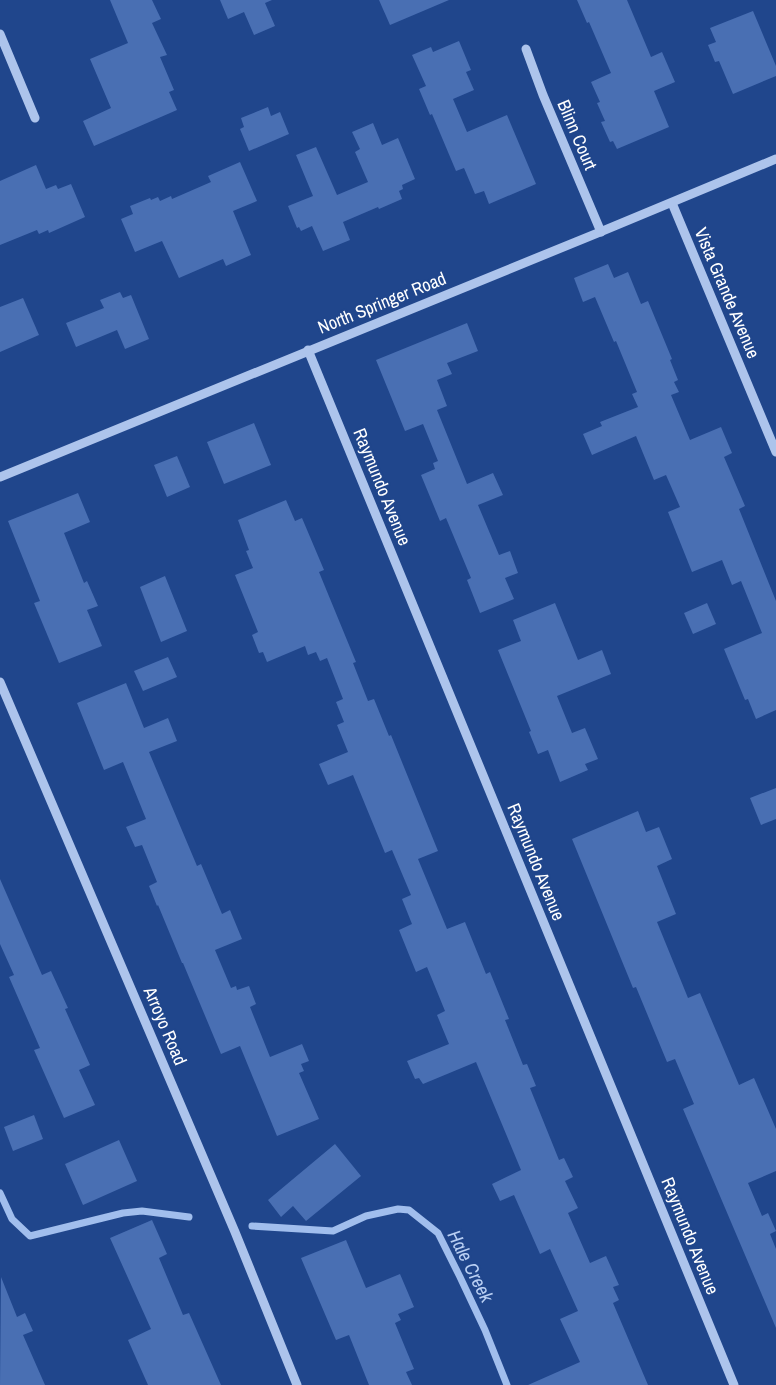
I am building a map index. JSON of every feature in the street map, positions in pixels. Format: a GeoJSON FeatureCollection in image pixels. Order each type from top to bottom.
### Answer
{"type":"FeatureCollection","features":[{"type":"Feature","properties":{"kind":"street"},"geometry":{"type":"LineString","coordinates":[[0,34],[35,118]]}},
{"type":"Feature","properties":{"kind":"street","name":"Blinn Court"},"geometry":{"type":"LineString","coordinates":[[526,49],[543,95],[601,232]]}},
{"type":"Feature","properties":{"kind":"street","name":"North Springer Road"},"geometry":{"type":"LineString","coordinates":[[0,477],[776,159]]}},
{"type":"Feature","properties":{"kind":"street","name":"Vista Grande Avenue"},"geometry":{"type":"LineString","coordinates":[[672,203],[776,452]]}},
{"type":"Feature","properties":{"kind":"street","name":"Raymundo Avenue"},"geometry":{"type":"LineString","coordinates":[[308,350],[734,1385]]}},
{"type":"Feature","properties":{"kind":"street","name":"Arroyo Road"},"geometry":{"type":"LineString","coordinates":[[0,682],[227,1213],[297,1385]]}},
{"type":"Feature","properties":{"kind":"building"},"geometry":{"type":"Polygon","coordinates":[[[110,0],[152,0],[161,19],[152,23],[167,55],[160,57],[174,90],[169,92],[177,110],[94,146],[83,121],[111,108],[90,59],[128,43],[110,0]]]}},
{"type":"Feature","properties":{"kind":"building"},"geometry":{"type":"Polygon","coordinates":[[[220,0],[272,0],[265,3],[275,26],[254,35],[244,12],[228,19],[220,0]]]}},
{"type":"Feature","properties":{"kind":"building"},"geometry":{"type":"Polygon","coordinates":[[[379,0],[449,0],[390,25],[379,0]]]}},
{"type":"Feature","properties":{"kind":"building"},"geometry":{"type":"Polygon","coordinates":[[[577,0],[627,0],[651,57],[662,52],[675,82],[654,91],[669,127],[617,149],[613,141],[610,142],[601,122],[605,121],[597,103],[600,102],[591,82],[611,73],[589,22],[587,23],[577,0]]]}},
{"type":"Feature","properties":{"kind":"building"},"geometry":{"type":"Polygon","coordinates":[[[753,11],[776,66],[776,76],[733,94],[719,61],[715,62],[708,45],[716,42],[710,28],[753,11]]]}},
{"type":"Feature","properties":{"kind":"building"},"geometry":{"type":"Polygon","coordinates":[[[459,41],[471,70],[466,72],[474,90],[453,99],[467,132],[507,115],[536,184],[489,204],[484,191],[475,194],[464,168],[456,171],[432,114],[430,115],[419,89],[426,86],[412,55],[431,47],[433,52],[459,41]]]}},
{"type":"Feature","properties":{"kind":"building"},"geometry":{"type":"Polygon","coordinates":[[[268,107],[271,116],[280,112],[289,134],[249,151],[240,129],[244,127],[241,118],[268,107]]]}},
{"type":"Feature","properties":{"kind":"building"},"geometry":{"type":"Polygon","coordinates":[[[373,123],[382,145],[398,138],[415,179],[402,185],[403,189],[399,191],[402,199],[343,222],[350,240],[323,251],[312,226],[301,231],[299,227],[297,228],[288,206],[313,196],[296,155],[316,147],[337,195],[368,182],[355,152],[360,149],[352,132],[373,123]]]}},
{"type":"Feature","properties":{"kind":"building"},"geometry":{"type":"Polygon","coordinates":[[[240,162],[257,201],[233,211],[251,255],[226,266],[223,259],[179,278],[162,241],[135,252],[121,219],[133,214],[130,206],[150,198],[151,200],[158,197],[160,201],[171,196],[172,199],[211,182],[208,176],[240,162]]]}},
{"type":"Feature","properties":{"kind":"building"},"geometry":{"type":"Polygon","coordinates":[[[36,165],[46,189],[56,185],[58,189],[71,184],[85,217],[49,233],[48,230],[39,234],[37,230],[0,245],[0,181],[36,165]]]}},
{"type":"Feature","properties":{"kind":"building"},"geometry":{"type":"Polygon","coordinates":[[[608,264],[614,278],[628,272],[641,304],[648,301],[672,359],[670,360],[678,380],[674,382],[679,392],[671,395],[690,440],[721,427],[732,453],[724,457],[745,506],[739,509],[776,601],[776,710],[756,719],[748,699],[745,700],[724,649],[762,633],[741,581],[732,585],[722,560],[692,572],[668,512],[680,507],[666,475],[654,480],[636,436],[592,455],[583,434],[602,426],[600,422],[638,407],[632,394],[637,392],[595,297],[583,302],[574,278],[608,264]]]}},
{"type":"Feature","properties":{"kind":"building"},"geometry":{"type":"Polygon","coordinates":[[[120,292],[123,298],[131,295],[149,339],[125,349],[117,330],[76,347],[66,323],[104,308],[100,300],[120,292]]]}},
{"type":"Feature","properties":{"kind":"building"},"geometry":{"type":"Polygon","coordinates":[[[23,298],[39,335],[0,352],[0,307],[23,298]]]}},
{"type":"Feature","properties":{"kind":"building"},"geometry":{"type":"Polygon","coordinates":[[[467,323],[478,351],[447,363],[452,374],[437,380],[447,406],[437,410],[467,484],[493,473],[503,495],[478,505],[499,555],[510,551],[518,573],[505,578],[514,599],[480,613],[467,580],[471,578],[446,518],[440,521],[421,475],[435,469],[433,463],[438,461],[423,424],[405,431],[376,360],[467,323]]]}},
{"type":"Feature","properties":{"kind":"building"},"geometry":{"type":"Polygon","coordinates":[[[254,423],[271,465],[224,484],[207,442],[254,423]]]}},
{"type":"Feature","properties":{"kind":"building"},"geometry":{"type":"Polygon","coordinates":[[[177,456],[190,487],[167,497],[154,465],[177,456]]]}},
{"type":"Feature","properties":{"kind":"building"},"geometry":{"type":"Polygon","coordinates":[[[78,493],[90,522],[64,533],[84,583],[87,581],[98,606],[87,610],[102,646],[59,663],[34,603],[40,601],[8,521],[78,493]]]}},
{"type":"Feature","properties":{"kind":"building"},"geometry":{"type":"Polygon","coordinates":[[[286,500],[295,521],[302,518],[324,570],[319,572],[356,662],[353,663],[368,701],[374,699],[389,736],[391,735],[438,851],[418,859],[447,929],[465,922],[486,974],[490,972],[509,1019],[505,1020],[523,1065],[527,1064],[536,1086],[530,1088],[559,1160],[564,1158],[573,1177],[565,1181],[578,1208],[568,1213],[590,1263],[606,1256],[619,1285],[613,1287],[619,1300],[613,1303],[648,1385],[528,1385],[580,1362],[560,1319],[578,1311],[550,1249],[540,1254],[514,1195],[500,1201],[492,1184],[521,1170],[476,1062],[423,1084],[419,1078],[415,1079],[407,1061],[449,1044],[437,1015],[445,1011],[427,967],[416,972],[399,930],[412,924],[402,899],[411,895],[392,850],[385,853],[353,775],[328,785],[319,764],[348,752],[337,725],[344,722],[336,702],[343,699],[327,658],[320,661],[316,652],[308,655],[305,646],[267,662],[263,652],[259,653],[252,635],[258,632],[235,575],[253,568],[246,551],[249,550],[238,520],[286,500]]]}},
{"type":"Feature","properties":{"kind":"building"},"geometry":{"type":"Polygon","coordinates":[[[165,576],[187,631],[161,642],[140,587],[165,576]]]}},
{"type":"Feature","properties":{"kind":"building"},"geometry":{"type":"Polygon","coordinates":[[[555,603],[578,660],[602,650],[611,674],[557,696],[572,733],[585,728],[598,759],[585,764],[588,770],[560,782],[548,750],[538,754],[529,732],[531,731],[498,650],[521,641],[513,620],[555,603]]]}},
{"type":"Feature","properties":{"kind":"building"},"geometry":{"type":"Polygon","coordinates":[[[707,603],[716,624],[693,634],[684,613],[707,603]]]}},
{"type":"Feature","properties":{"kind":"building"},"geometry":{"type":"Polygon","coordinates":[[[168,657],[177,677],[143,691],[134,671],[168,657]]]}},
{"type":"Feature","properties":{"kind":"building"},"geometry":{"type":"Polygon","coordinates":[[[126,683],[144,728],[168,718],[177,741],[149,752],[197,866],[201,864],[222,914],[230,910],[242,939],[215,950],[231,988],[236,986],[237,990],[249,986],[256,1004],[250,1007],[270,1057],[302,1044],[309,1061],[301,1064],[304,1071],[299,1073],[319,1119],[277,1136],[240,1046],[221,1054],[157,906],[149,886],[157,882],[142,845],[135,847],[126,827],[146,819],[123,762],[104,770],[77,703],[126,683]]]}},
{"type":"Feature","properties":{"kind":"building"},"geometry":{"type":"Polygon","coordinates":[[[776,788],[776,819],[761,825],[750,798],[776,788]]]}},
{"type":"Feature","properties":{"kind":"building"},"geometry":{"type":"Polygon","coordinates":[[[638,811],[646,832],[659,827],[672,859],[657,866],[676,914],[657,922],[688,998],[700,993],[739,1085],[754,1078],[776,1129],[776,1171],[748,1183],[762,1216],[768,1213],[776,1231],[770,1234],[776,1249],[776,1328],[683,1109],[694,1104],[675,1059],[667,1062],[636,987],[633,988],[572,839],[638,811]]]}},
{"type":"Feature","properties":{"kind":"building"},"geometry":{"type":"Polygon","coordinates":[[[0,879],[42,975],[51,971],[68,1008],[65,1009],[90,1065],[79,1070],[95,1105],[64,1118],[34,1050],[40,1048],[9,977],[14,975],[0,944],[0,879]]]}},
{"type":"Feature","properties":{"kind":"building"},"geometry":{"type":"Polygon","coordinates":[[[34,1115],[43,1139],[13,1151],[4,1127],[34,1115]]]}},
{"type":"Feature","properties":{"kind":"building"},"geometry":{"type":"Polygon","coordinates":[[[119,1140],[137,1181],[83,1205],[65,1164],[119,1140]]]}},
{"type":"Feature","properties":{"kind":"building"},"geometry":{"type":"Polygon","coordinates":[[[335,1144],[361,1176],[306,1221],[293,1206],[281,1217],[268,1200],[335,1144]]]}},
{"type":"Feature","properties":{"kind":"building"},"geometry":{"type":"Polygon","coordinates":[[[152,1220],[167,1254],[159,1258],[183,1315],[189,1313],[221,1385],[148,1385],[128,1340],[151,1329],[110,1238],[152,1220]]]}},
{"type":"Feature","properties":{"kind":"building"},"geometry":{"type":"Polygon","coordinates":[[[346,1240],[366,1288],[400,1274],[414,1307],[398,1314],[401,1320],[395,1323],[414,1369],[406,1372],[412,1385],[369,1385],[349,1335],[336,1340],[301,1258],[346,1240]]]}},
{"type":"Feature","properties":{"kind":"building"},"geometry":{"type":"Polygon","coordinates":[[[1,1277],[17,1317],[25,1313],[33,1331],[23,1335],[45,1385],[0,1385],[1,1277]]]}},
{"type":"Feature","properties":{"kind":"waterway","name":"Hale Creek"},"geometry":{"type":"LineString","coordinates":[[0,1193],[12,1219],[30,1236],[123,1213],[142,1211],[189,1217]]}},
{"type":"Feature","properties":{"kind":"waterway","name":"Hale Creek"},"geometry":{"type":"LineString","coordinates":[[252,1226],[333,1231],[366,1216],[398,1209],[409,1210],[438,1233],[485,1330],[507,1385]]}}]}
